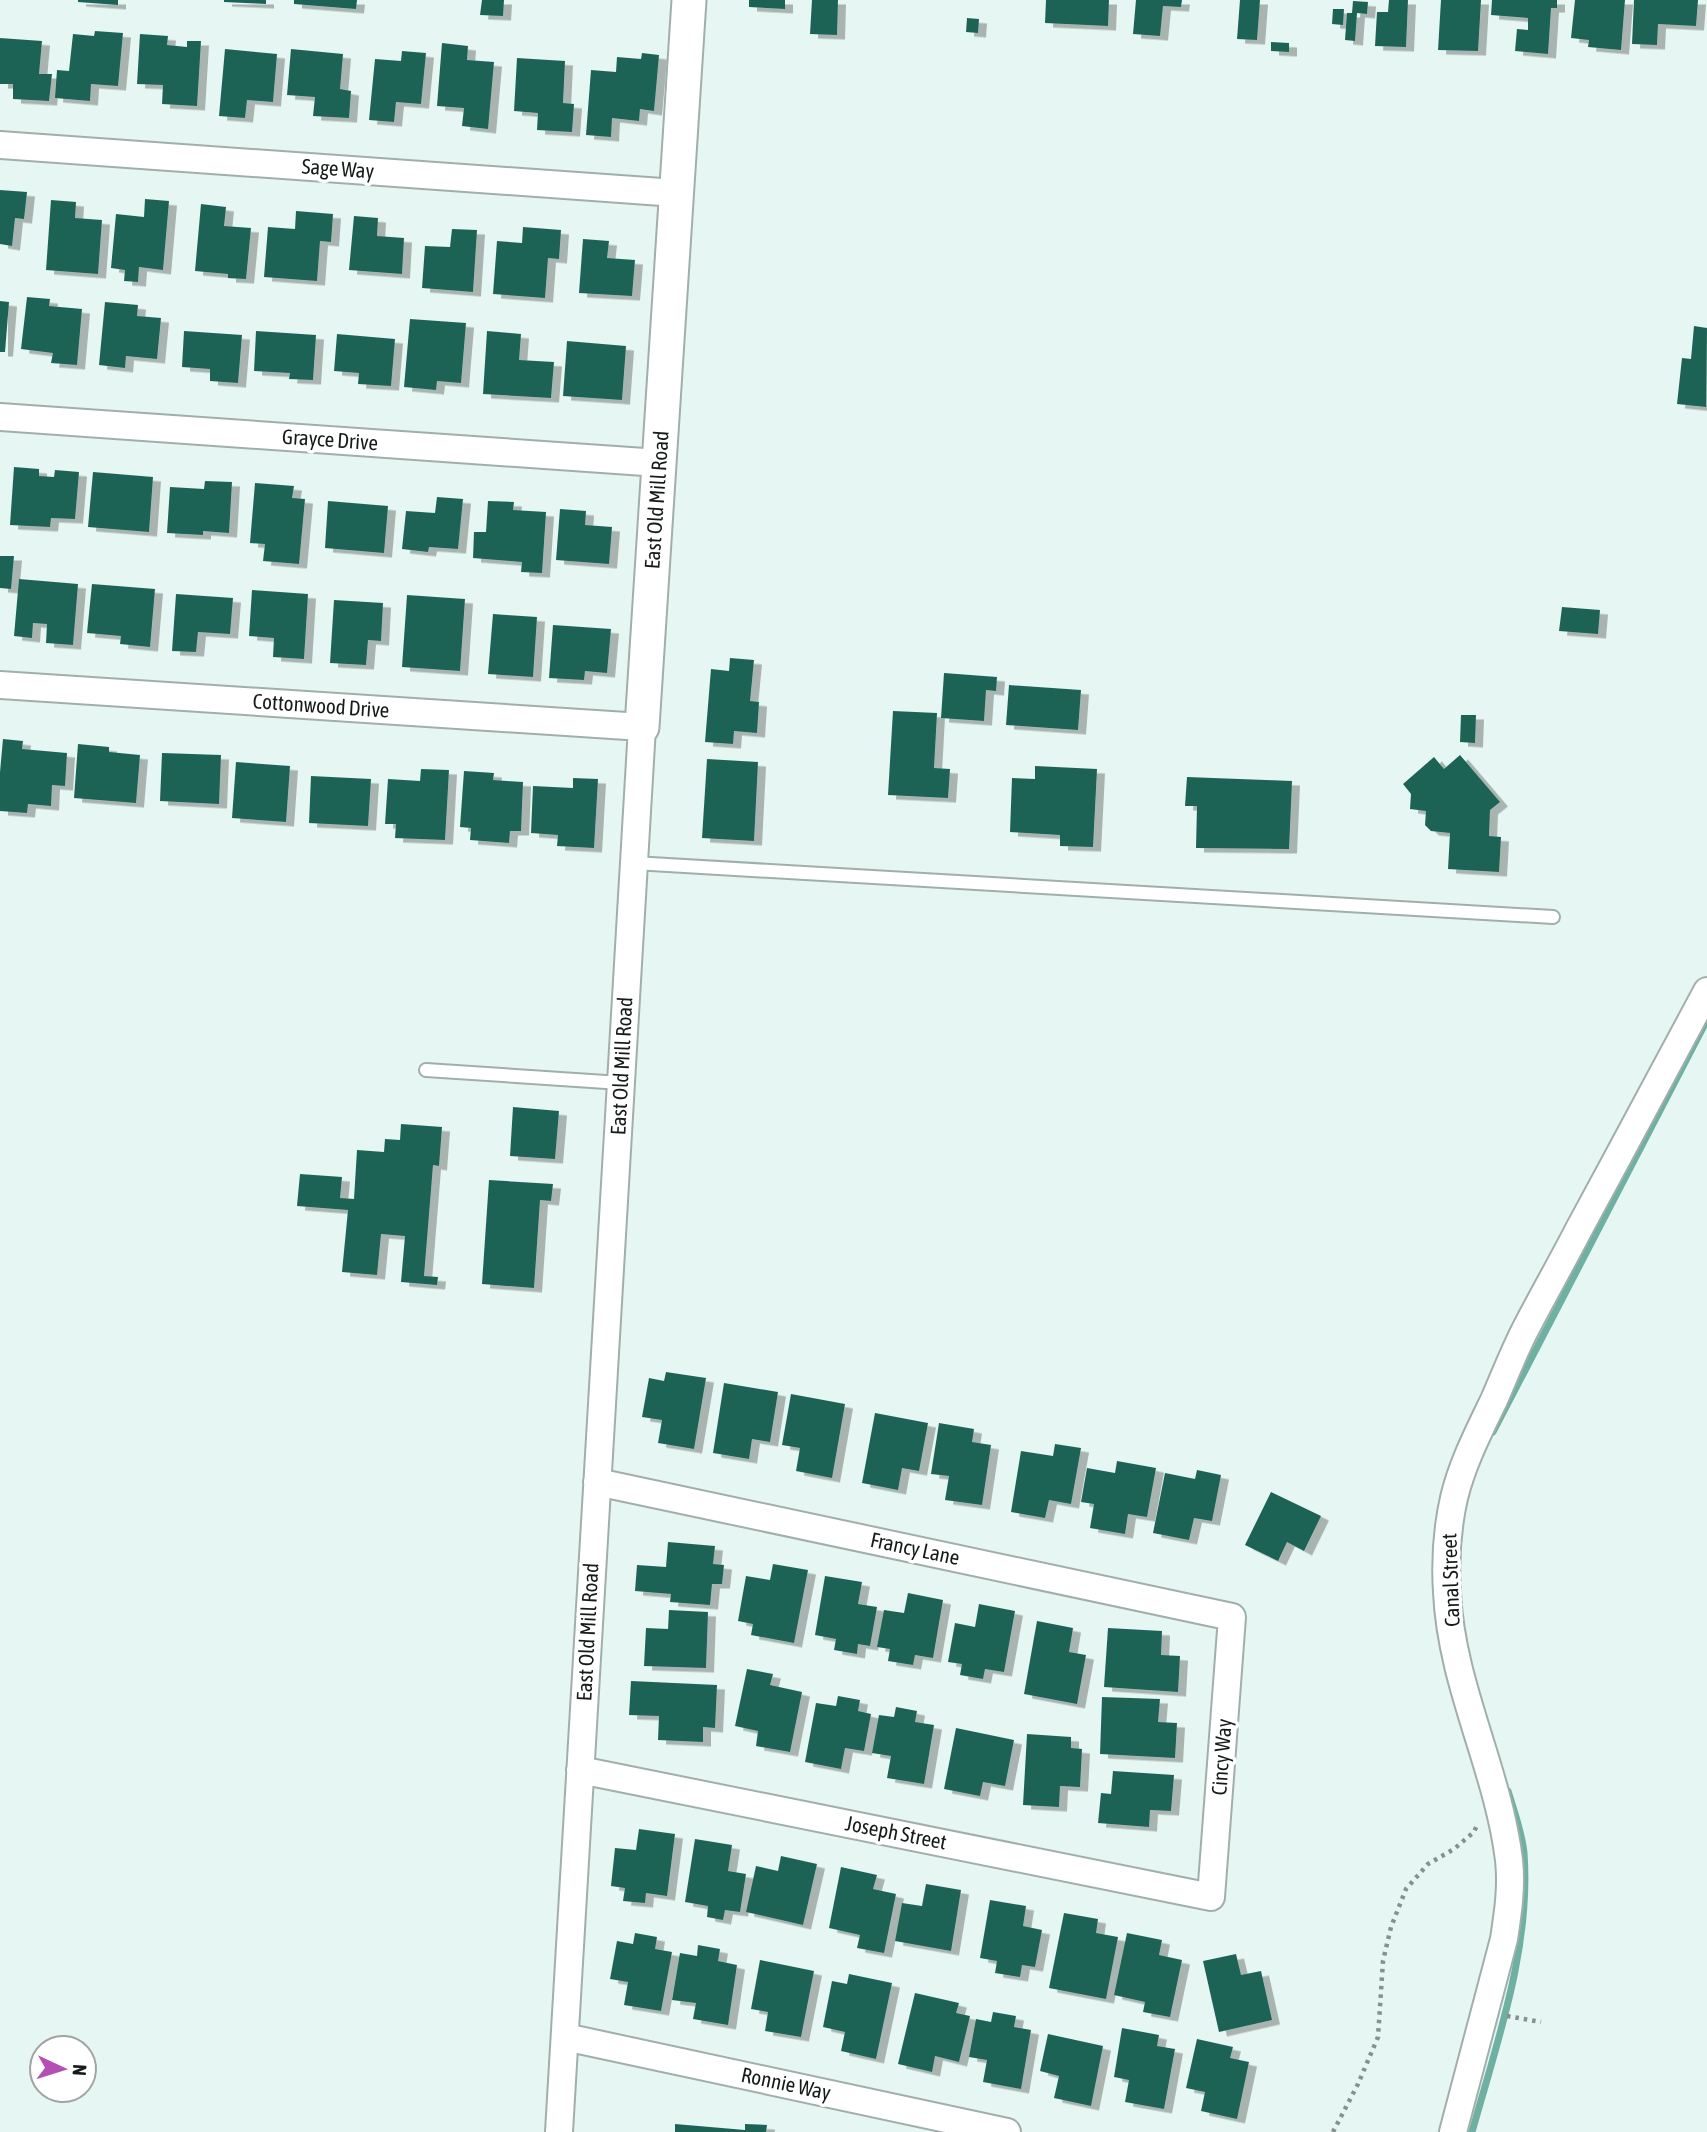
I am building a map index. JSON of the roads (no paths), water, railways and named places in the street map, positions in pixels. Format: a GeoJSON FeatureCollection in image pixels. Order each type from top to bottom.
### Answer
{"type":"FeatureCollection","features":[{"type":"Feature","properties":{"kind":"street","name":"East Old Mill Road"},"geometry":{"type":"LineString","coordinates":[[559,2132],[642,727],[689,0]]}},
{"type":"Feature","properties":{"kind":"street","name":"Sage Way"},"geometry":{"type":"LineString","coordinates":[[0,145],[676,193]]}},
{"type":"Feature","properties":{"kind":"street","name":"Grayce Drive"},"geometry":{"type":"LineString","coordinates":[[0,417],[659,463]]}},
{"type":"Feature","properties":{"kind":"street","name":"Cottonwood Drive"},"geometry":{"type":"LineString","coordinates":[[0,685],[642,727]]}},
{"type":"Feature","properties":{"kind":"street","name":"Canal Street"},"geometry":{"type":"LineString","coordinates":[[1453,2132],[1504,1939],[1510,1884],[1508,1860],[1491,1779],[1460,1673],[1451,1630],[1446,1559],[1454,1495],[1479,1432],[1524,1334],[1707,991]]}},
{"type":"Feature","properties":{"kind":"street","name":"Francy Lane"},"geometry":{"type":"LineString","coordinates":[[597,1482],[1233,1617]]}},
{"type":"Feature","properties":{"kind":"street","name":"Cincy Way"},"geometry":{"type":"LineString","coordinates":[[1211,1897],[1233,1617]]}},
{"type":"Feature","properties":{"kind":"street","name":"Joseph Street"},"geometry":{"type":"LineString","coordinates":[[580,1770],[1211,1897]]}},
{"type":"Feature","properties":{"kind":"street","name":"Ronnie Way"},"geometry":{"type":"LineString","coordinates":[[565,2037],[1007,2132]]}},
{"type":"Feature","properties":{"kind":"lane"},"geometry":{"type":"LineString","coordinates":[[634,863],[1553,917]]}},
{"type":"Feature","properties":{"kind":"lane"},"geometry":{"type":"LineString","coordinates":[[426,1070],[621,1083]]}},
{"type":"Feature","properties":{"kind":"waterway"},"geometry":{"type":"LineString","coordinates":[[1493,1432],[1707,1020]]}},
{"type":"Feature","properties":{"kind":"waterway"},"geometry":{"type":"LineString","coordinates":[[1472,2132],[1510,1994],[1522,1924],[1524,1853],[1520,1829],[1508,1791]]}}]}
